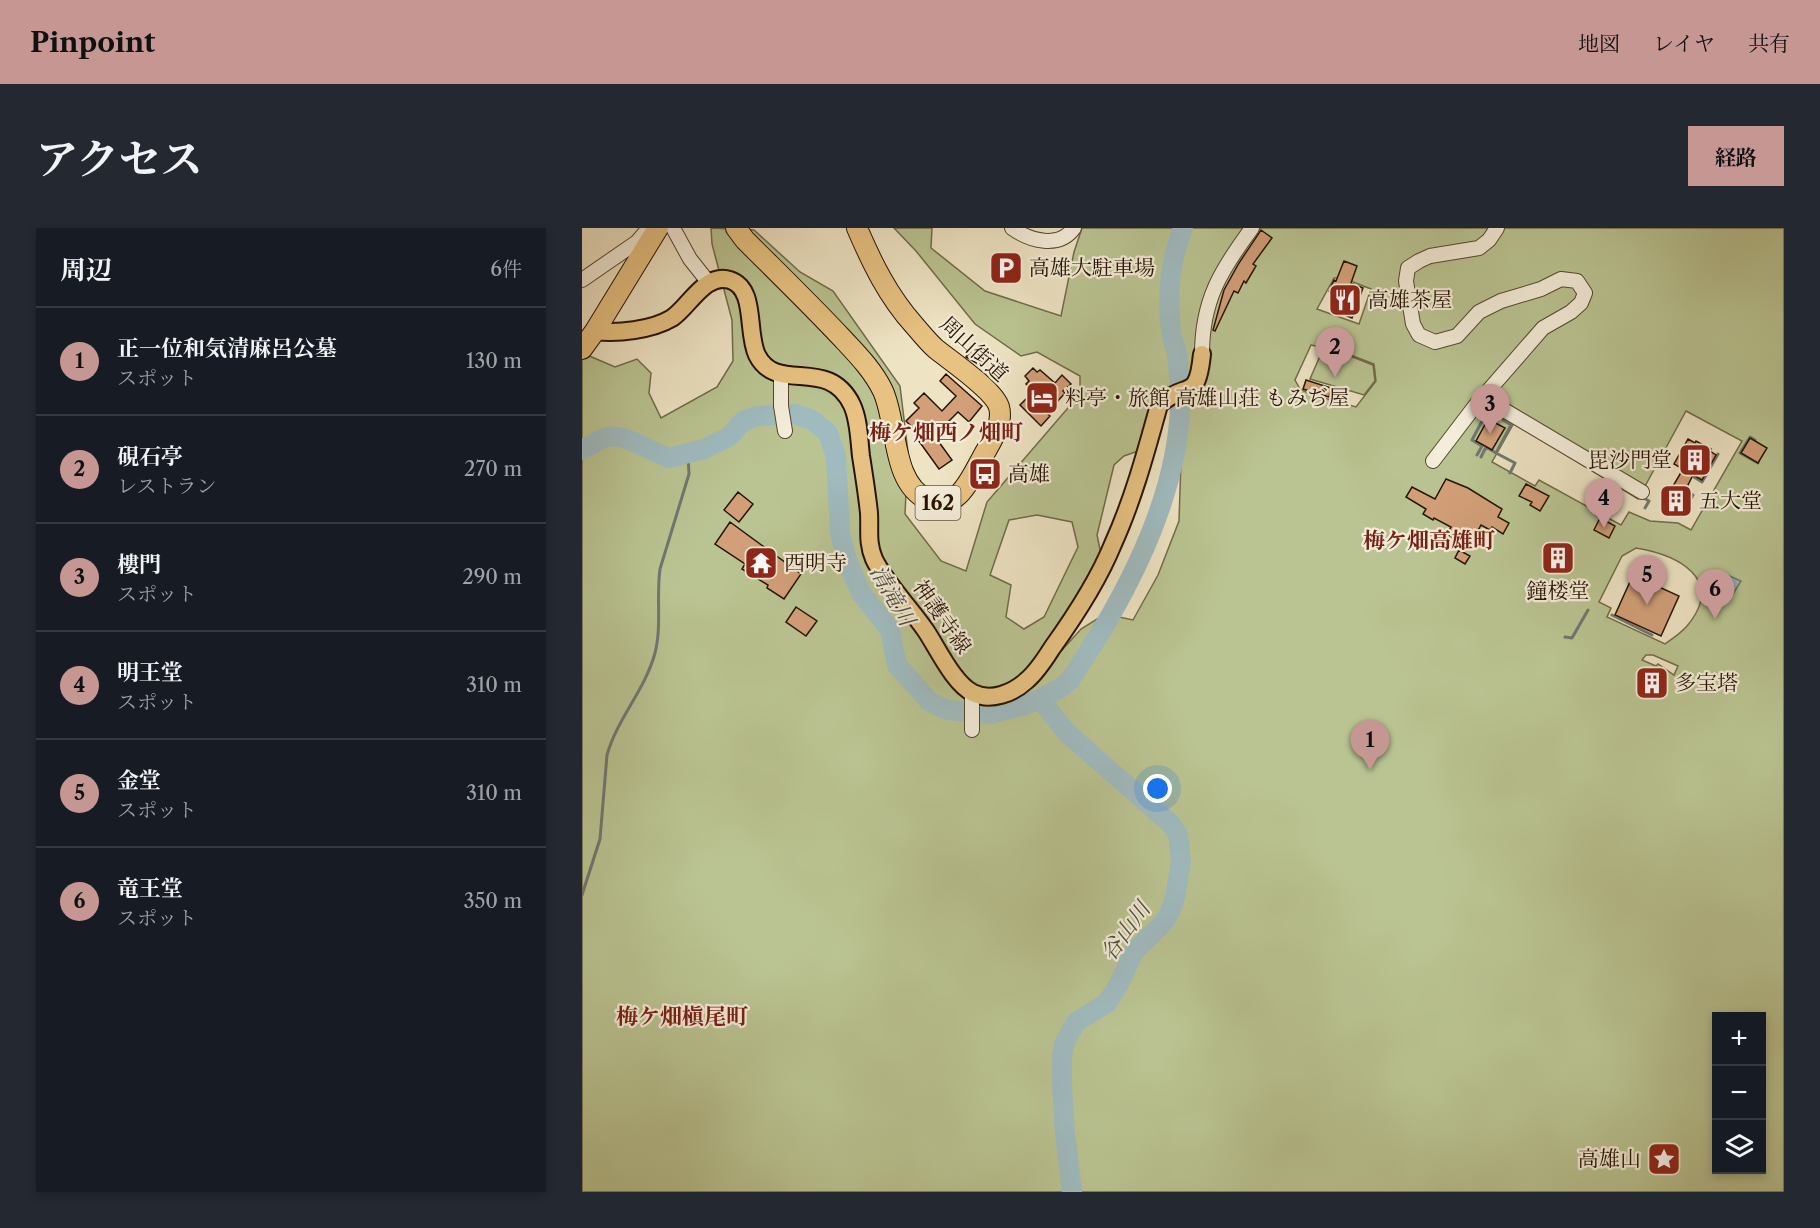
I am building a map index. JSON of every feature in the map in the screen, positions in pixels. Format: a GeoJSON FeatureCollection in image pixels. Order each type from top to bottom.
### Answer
{"type":"FeatureCollection","features":[{"type":"Feature","properties":{"kind":"highway"},"geometry":{"type":"LineString","coordinates":[[587,340],[658,228]]}},
{"type":"Feature","properties":{"kind":"highway","name":"周山街道"},"geometry":{"type":"LineString","coordinates":[[736,228],[863,361],[880,386],[888,403],[905,478],[911,488],[930,502],[942,503],[954,500],[971,478],[994,435],[999,420],[999,407],[989,393],[934,347],[912,323],[883,284],[856,228]]}},
{"type":"Feature","properties":{"kind":"main road"},"geometry":{"type":"LineString","coordinates":[[587,340],[671,319],[709,283],[723,279],[731,280],[744,291],[748,299],[750,333],[757,355],[773,372],[781,374]]}},
{"type":"Feature","properties":{"kind":"main road"},"geometry":{"type":"LineString","coordinates":[[972,695],[997,696],[1026,682],[1070,623],[1113,546],[1130,501],[1160,405],[1165,399],[1192,388],[1198,382],[1202,354]]}},
{"type":"Feature","properties":{"kind":"main road","name":"神護寺線"},"geometry":{"type":"LineString","coordinates":[[781,374],[819,377],[834,382],[843,389],[856,414],[869,516],[868,536],[876,564],[957,678],[972,695]]}},
{"type":"Feature","properties":{"kind":"street"},"geometry":{"type":"LineString","coordinates":[[582,280],[637,242],[649,228]]}},
{"type":"Feature","properties":{"kind":"street"},"geometry":{"type":"LineString","coordinates":[[673,228],[690,259],[709,283]]}},
{"type":"Feature","properties":{"kind":"street"},"geometry":{"type":"LineString","coordinates":[[1012,228],[1030,238],[1048,241],[1062,239],[1074,228]]}},
{"type":"Feature","properties":{"kind":"street"},"geometry":{"type":"LineString","coordinates":[[1202,354],[1202,331],[1210,297],[1235,252],[1252,228]]}},
{"type":"Feature","properties":{"kind":"street"},"geometry":{"type":"LineString","coordinates":[[1433,461],[1475,406],[1542,328],[1571,312],[1581,303],[1585,292],[1578,281],[1562,279],[1541,289],[1501,301],[1479,312],[1457,336],[1435,342],[1419,335],[1413,324],[1406,281],[1408,268],[1430,256],[1479,248],[1489,240],[1497,228]]}},
{"type":"Feature","properties":{"kind":"street"},"geometry":{"type":"LineString","coordinates":[[781,374],[781,406],[785,431]]}},
{"type":"Feature","properties":{"kind":"street"},"geometry":{"type":"LineString","coordinates":[[1487,394],[1504,410],[1642,492]]}},
{"type":"Feature","properties":{"kind":"street"},"geometry":{"type":"LineString","coordinates":[[972,695],[972,730]]}},
{"type":"Feature","properties":{"kind":"green space"},"geometry":{"type":"Polygon","coordinates":[[[711,228],[754,230],[800,272],[833,291],[900,386],[908,452],[905,514],[941,561],[966,571],[987,502],[1080,394],[1080,376],[1037,352],[1021,356],[975,324],[916,251],[894,228],[932,228],[931,248],[985,291],[1061,316],[1074,252],[1082,228],[1784,228],[1784,1192],[582,1192],[582,360],[587,355],[615,367],[637,359],[651,373],[649,393],[661,418],[717,387],[733,361],[732,320],[712,244],[711,228]],[[1334,278],[1317,309],[1359,324],[1371,289],[1343,278],[1334,278]],[[1311,345],[1295,380],[1300,389],[1310,394],[1356,407],[1376,381],[1374,364],[1343,352],[1311,345]],[[1183,400],[1157,403],[1141,450],[1124,456],[1114,465],[1097,535],[1101,554],[1054,633],[1054,659],[1081,629],[1105,614],[1133,620],[1158,575],[1179,521],[1183,400]],[[1686,411],[1638,499],[1514,423],[1492,462],[1535,486],[1539,480],[1621,525],[1629,512],[1650,521],[1678,523],[1691,530],[1742,441],[1686,411]],[[1037,515],[1009,520],[990,575],[1011,585],[1006,617],[1024,629],[1044,617],[1078,547],[1072,522],[1037,515]],[[1636,548],[1622,556],[1599,602],[1611,608],[1607,617],[1665,644],[1687,626],[1698,609],[1701,595],[1699,583],[1692,572],[1681,563],[1652,551],[1636,548]],[[1646,655],[1642,660],[1656,666],[1658,664],[1674,675],[1678,666],[1653,655],[1646,655]]]}},
{"type":"Feature","properties":{"kind":"green space"},"geometry":{"type":"Polygon","coordinates":[[[1323,349],[1342,353],[1373,365],[1375,381],[1364,395],[1310,379],[1323,349]]]}},
{"type":"Feature","properties":{"kind":"water"},"geometry":{"type":"Polygon","coordinates":[[[1716,570],[1741,581],[1733,594],[1718,587],[1716,570]]]}},
{"type":"Feature","properties":{"kind":"building"},"geometry":{"type":"Polygon","coordinates":[[[1261,230],[1272,238],[1253,264],[1256,266],[1246,283],[1244,281],[1238,293],[1234,291],[1215,331],[1213,330],[1224,290],[1261,230]]]}},
{"type":"Feature","properties":{"kind":"building"},"geometry":{"type":"Polygon","coordinates":[[[1344,261],[1357,266],[1351,283],[1363,288],[1352,318],[1335,311],[1341,296],[1329,291],[1344,261]]]}},
{"type":"Feature","properties":{"kind":"building"},"geometry":{"type":"Polygon","coordinates":[[[972,347],[984,355],[978,364],[966,357],[972,347]]]}},
{"type":"Feature","properties":{"kind":"building"},"geometry":{"type":"Polygon","coordinates":[[[1033,368],[1037,372],[1040,370],[1055,383],[1062,375],[1071,384],[1047,413],[1050,416],[1041,426],[1020,405],[1034,391],[1026,384],[1029,381],[1025,376],[1033,368]]]}},
{"type":"Feature","properties":{"kind":"building"},"geometry":{"type":"Polygon","coordinates":[[[946,374],[982,406],[969,422],[958,412],[936,434],[938,437],[936,438],[952,460],[939,469],[916,437],[920,435],[906,421],[919,408],[914,403],[924,393],[942,411],[956,396],[940,381],[946,374]]]}},
{"type":"Feature","properties":{"kind":"building"},"geometry":{"type":"Polygon","coordinates":[[[1306,380],[1331,388],[1329,397],[1303,389],[1306,380]]]}},
{"type":"Feature","properties":{"kind":"building"},"geometry":{"type":"Polygon","coordinates":[[[1488,419],[1505,428],[1492,450],[1476,441],[1488,419]]]}},
{"type":"Feature","properties":{"kind":"building"},"geometry":{"type":"Polygon","coordinates":[[[1750,438],[1767,448],[1758,463],[1741,453],[1750,438]]]}},
{"type":"Feature","properties":{"kind":"building","name":"毘沙門堂"},"geometry":{"type":"Polygon","coordinates":[[[1688,439],[1711,449],[1710,451],[1716,455],[1702,480],[1693,475],[1684,493],[1690,496],[1680,515],[1662,505],[1683,469],[1674,464],[1688,439]]]}},
{"type":"Feature","properties":{"kind":"building"},"geometry":{"type":"Polygon","coordinates":[[[1446,479],[1468,488],[1502,509],[1498,517],[1509,523],[1503,534],[1492,527],[1490,530],[1481,525],[1469,547],[1447,534],[1451,527],[1423,514],[1426,509],[1406,497],[1412,487],[1435,499],[1446,479]]]}},
{"type":"Feature","properties":{"kind":"building"},"geometry":{"type":"Polygon","coordinates":[[[1526,484],[1549,496],[1540,511],[1530,505],[1532,502],[1519,496],[1526,484]]]}},
{"type":"Feature","properties":{"kind":"building"},"geometry":{"type":"Polygon","coordinates":[[[738,492],[753,504],[739,522],[724,510],[738,492]]]}},
{"type":"Feature","properties":{"kind":"building"},"geometry":{"type":"Polygon","coordinates":[[[1600,518],[1615,526],[1609,538],[1594,530],[1600,518]]]}},
{"type":"Feature","properties":{"kind":"building"},"geometry":{"type":"Polygon","coordinates":[[[730,522],[801,574],[784,599],[767,588],[768,585],[742,569],[745,564],[715,544],[730,522]]]}},
{"type":"Feature","properties":{"kind":"building","name":"鐘楼堂"},"geometry":{"type":"Polygon","coordinates":[[[1555,549],[1568,557],[1561,568],[1548,560],[1555,549]]]}},
{"type":"Feature","properties":{"kind":"building"},"geometry":{"type":"Polygon","coordinates":[[[1459,550],[1470,556],[1465,564],[1455,558],[1459,550]]]}},
{"type":"Feature","properties":{"kind":"building"},"geometry":{"type":"Polygon","coordinates":[[[1633,575],[1679,596],[1661,636],[1615,615],[1633,575]]]}},
{"type":"Feature","properties":{"kind":"building"},"geometry":{"type":"Polygon","coordinates":[[[796,607],[817,621],[806,636],[786,622],[796,607]]]}},
{"type":"Feature","properties":{"kind":"building","name":"多宝塔"},"geometry":{"type":"Polygon","coordinates":[[[1649,669],[1666,677],[1656,698],[1639,690],[1649,669]]]}},
{"type":"Feature","properties":{"kind":"waterway","name":"清滝川"},"geometry":{"type":"LineString","coordinates":[[582,450],[604,438],[614,437],[630,440],[669,458],[704,449],[730,436],[743,421],[757,416],[795,414],[812,420],[828,433],[836,457],[840,533],[848,563],[861,593],[890,630],[897,665],[930,702],[947,710],[990,714],[1022,706],[1040,699],[1070,680],[1128,584],[1158,513],[1177,440],[1180,385],[1169,305],[1172,266],[1183,228]]}},
{"type":"Feature","properties":{"kind":"waterway"},"geometry":{"type":"LineString","coordinates":[[1472,440],[1488,410]]}},
{"type":"Feature","properties":{"kind":"waterway"},"geometry":{"type":"LineString","coordinates":[[1505,416],[1503,420],[1511,425],[1496,453],[1515,463],[1510,473]]}},
{"type":"Feature","properties":{"kind":"waterway"},"geometry":{"type":"LineString","coordinates":[[1755,440],[1750,437],[1740,453],[1758,463]]}},
{"type":"Feature","properties":{"kind":"waterway"},"geometry":{"type":"LineString","coordinates":[[1472,440],[1482,446],[1477,455]]}},
{"type":"Feature","properties":{"kind":"waterway"},"geometry":{"type":"LineString","coordinates":[[1481,457],[1486,447],[1496,453]]}},
{"type":"Feature","properties":{"kind":"waterway"},"geometry":{"type":"LineString","coordinates":[[582,895],[600,839],[607,755],[617,729],[645,679],[655,653],[660,569],[689,474],[688,454]]}},
{"type":"Feature","properties":{"kind":"waterway"},"geometry":{"type":"LineString","coordinates":[[1694,477],[1702,482],[1718,454]]}},
{"type":"Feature","properties":{"kind":"waterway"},"geometry":{"type":"LineString","coordinates":[[1681,516],[1693,495],[1687,492]]}},
{"type":"Feature","properties":{"kind":"waterway"},"geometry":{"type":"LineString","coordinates":[[1642,497],[1649,501],[1645,508]]}},
{"type":"Feature","properties":{"kind":"waterway"},"geometry":{"type":"LineString","coordinates":[[1565,637],[1572,638],[1588,610]]}},
{"type":"Feature","properties":{"kind":"waterway"},"geometry":{"type":"LineString","coordinates":[[1612,615],[1652,635]]}},
{"type":"Feature","properties":{"kind":"waterway","name":"谷山川"},"geometry":{"type":"LineString","coordinates":[[1040,699],[1067,733],[1171,824],[1178,835],[1181,861],[1175,898],[1169,914],[1133,953],[1119,984],[1107,1003],[1076,1022],[1064,1044],[1062,1084],[1072,1192]]}},
{"type":"Feature","properties":{"kind":"place","name":"高雄大駐車場"},"geometry":{"type":"Point","coordinates":[1006,268]}},
{"type":"Feature","properties":{"kind":"place","name":"高雄茶屋"},"geometry":{"type":"Point","coordinates":[1345,300]}},
{"type":"Feature","properties":{"kind":"place","name":"硯石亭"},"geometry":{"type":"Point","coordinates":[1335,377]}},
{"type":"Feature","properties":{"kind":"place","name":"料亭・旅館 高雄山荘 もみぢ屋"},"geometry":{"type":"Point","coordinates":[1042,398]}},
{"type":"Feature","properties":{"kind":"place","name":"樓門"},"geometry":{"type":"Point","coordinates":[1490,434]}},
{"type":"Feature","properties":{"kind":"place","name":"毘沙門堂"},"geometry":{"type":"Point","coordinates":[1695,460]}},
{"type":"Feature","properties":{"kind":"place","name":"高雄"},"geometry":{"type":"Point","coordinates":[985,474]}},
{"type":"Feature","properties":{"kind":"place","name":"五大堂"},"geometry":{"type":"Point","coordinates":[1676,501]}},
{"type":"Feature","properties":{"kind":"place","name":"明王堂"},"geometry":{"type":"Point","coordinates":[1604,528]}},
{"type":"Feature","properties":{"kind":"place","name":"鐘楼堂"},"geometry":{"type":"Point","coordinates":[1558,558]}},
{"type":"Feature","properties":{"kind":"place","name":"西明寺"},"geometry":{"type":"Point","coordinates":[761,563]}},
{"type":"Feature","properties":{"kind":"place","name":"金堂"},"geometry":{"type":"Point","coordinates":[1647,605]}},
{"type":"Feature","properties":{"kind":"place","name":"竜王堂"},"geometry":{"type":"Point","coordinates":[1715,619]}},
{"type":"Feature","properties":{"kind":"place","name":"多宝塔"},"geometry":{"type":"Point","coordinates":[1652,683]}},
{"type":"Feature","properties":{"kind":"place","name":"正一位和気清麻呂公墓"},"geometry":{"type":"Point","coordinates":[1370,770]}},
{"type":"Feature","properties":{"kind":"place","name":"高雄山"},"geometry":{"type":"Point","coordinates":[1664,1159]}},
{"type":"Feature","properties":{"kind":"district","name":"梅ケ畑西ノ畑町"},"geometry":{"type":"Point","coordinates":[946,432]}},
{"type":"Feature","properties":{"kind":"district","name":"梅ケ畑高雄町"},"geometry":{"type":"Point","coordinates":[1429,540]}},
{"type":"Feature","properties":{"kind":"district","name":"梅ケ畑槇尾町"},"geometry":{"type":"Point","coordinates":[682,1016]}}]}
